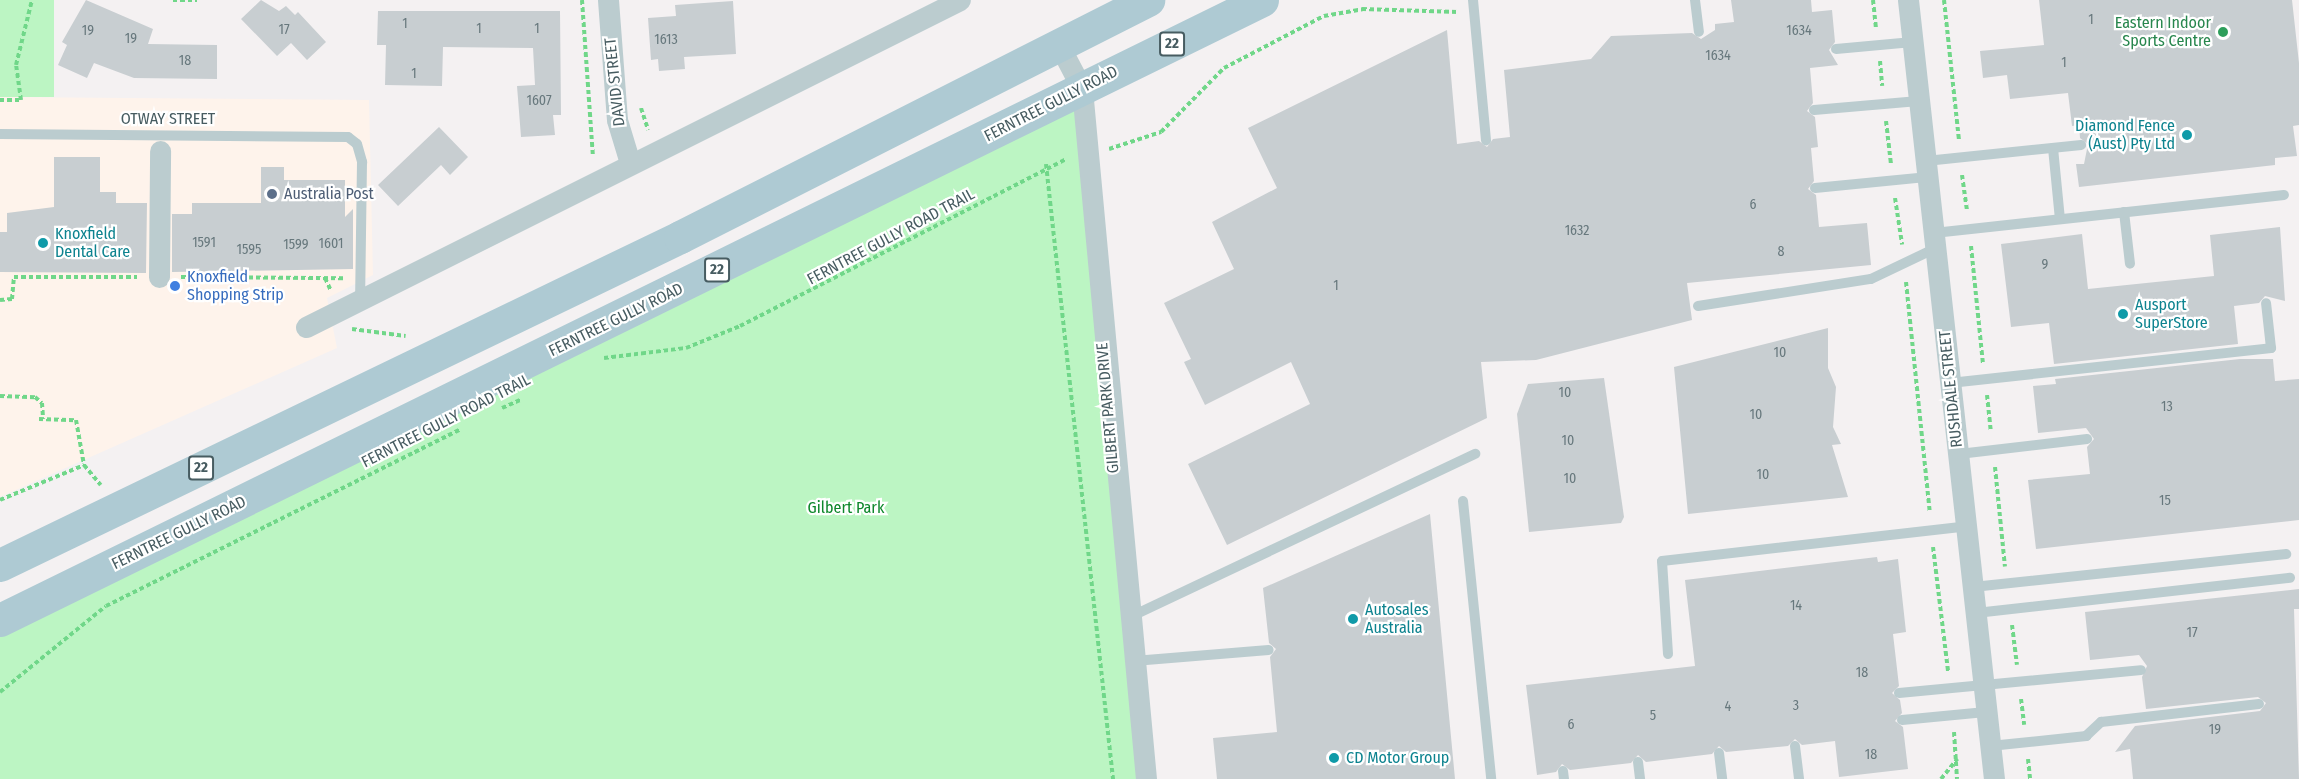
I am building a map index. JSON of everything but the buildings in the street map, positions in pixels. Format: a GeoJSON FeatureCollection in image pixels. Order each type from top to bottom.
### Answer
{"type":"FeatureCollection","features":[{"type":"Feature","properties":{"kind":"main road","name":"22"},"geometry":{"type":"LineString","coordinates":[[0,565],[329,408],[1148,0]]}},
{"type":"Feature","properties":{"kind":"main road","name":"FERNTREE GULLY ROAD"},"geometry":{"type":"LineString","coordinates":[[0,620],[351,450],[1262,0]]}},
{"type":"Feature","properties":{"kind":"main road"},"geometry":{"type":"LineString","coordinates":[[329,408],[351,450]]}},
{"type":"Feature","properties":{"kind":"street","name":"DAVID STREET"},"geometry":{"type":"LineString","coordinates":[[608,0],[616,120],[630,163]]}},
{"type":"Feature","properties":{"kind":"street"},"geometry":{"type":"LineString","coordinates":[[306,327],[960,0]]}},
{"type":"Feature","properties":{"kind":"street","name":"RUSHDALE STREET"},"geometry":{"type":"LineString","coordinates":[[1908,0],[1994,779]]}},
{"type":"Feature","properties":{"kind":"street","name":"GILBERT PARK DRIVE"},"geometry":{"type":"LineString","coordinates":[[1058,43],[1082,89],[1146,779]]}},
{"type":"Feature","properties":{"kind":"street"},"geometry":{"type":"LineString","coordinates":[[159,277],[160,151]]}},
{"type":"Feature","properties":{"kind":"lane"},"geometry":{"type":"LineString","coordinates":[[1695,0],[1699,32]]}},
{"type":"Feature","properties":{"kind":"lane"},"geometry":{"type":"LineString","coordinates":[[1474,3],[1486,140]]}},
{"type":"Feature","properties":{"kind":"lane"},"geometry":{"type":"LineString","coordinates":[[1836,49],[1913,42]]}},
{"type":"Feature","properties":{"kind":"lane"},"geometry":{"type":"LineString","coordinates":[[1814,110],[1919,101]]}},
{"type":"Feature","properties":{"kind":"lane","name":"OTWAY STREET"},"geometry":{"type":"LineString","coordinates":[[0,134],[336,134],[353,140],[361,154],[360,298]]}},
{"type":"Feature","properties":{"kind":"lane"},"geometry":{"type":"LineString","coordinates":[[1815,188],[1893,181],[1927,169],[2081,145]]}},
{"type":"Feature","properties":{"kind":"lane"},"geometry":{"type":"LineString","coordinates":[[2053,148],[2060,219]]}},
{"type":"Feature","properties":{"kind":"lane"},"geometry":{"type":"LineString","coordinates":[[1698,306],[1871,279],[1904,263],[1935,240],[2060,219],[2284,195]]}},
{"type":"Feature","properties":{"kind":"lane"},"geometry":{"type":"LineString","coordinates":[[2124,212],[2130,264]]}},
{"type":"Feature","properties":{"kind":"lane"},"geometry":{"type":"LineString","coordinates":[[1950,382],[2271,348],[2266,303]]}},
{"type":"Feature","properties":{"kind":"lane"},"geometry":{"type":"LineString","coordinates":[[1959,454],[2087,439]]}},
{"type":"Feature","properties":{"kind":"lane"},"geometry":{"type":"LineString","coordinates":[[1130,617],[1476,454]]}},
{"type":"Feature","properties":{"kind":"lane"},"geometry":{"type":"LineString","coordinates":[[1463,501],[1491,779]]}},
{"type":"Feature","properties":{"kind":"lane"},"geometry":{"type":"LineString","coordinates":[[1668,654],[1662,561],[1967,526]]}},
{"type":"Feature","properties":{"kind":"lane"},"geometry":{"type":"LineString","coordinates":[[1973,587],[2286,554]]}},
{"type":"Feature","properties":{"kind":"lane"},"geometry":{"type":"LineString","coordinates":[[1976,613],[2290,578]]}},
{"type":"Feature","properties":{"kind":"lane"},"geometry":{"type":"LineString","coordinates":[[1134,661],[1269,650]]}},
{"type":"Feature","properties":{"kind":"lane"},"geometry":{"type":"LineString","coordinates":[[1899,693],[2141,670]]}},
{"type":"Feature","properties":{"kind":"lane"},"geometry":{"type":"LineString","coordinates":[[1990,746],[2086,736],[2101,722],[2259,704]]}},
{"type":"Feature","properties":{"kind":"lane"},"geometry":{"type":"LineString","coordinates":[[1902,720],[1986,712]]}},
{"type":"Feature","properties":{"kind":"lane"},"geometry":{"type":"LineString","coordinates":[[1795,746],[1799,779]]}},
{"type":"Feature","properties":{"kind":"lane"},"geometry":{"type":"LineString","coordinates":[[1719,753],[1722,779]]}},
{"type":"Feature","properties":{"kind":"lane"},"geometry":{"type":"LineString","coordinates":[[1638,762],[1640,779]]}},
{"type":"Feature","properties":{"kind":"path"},"geometry":{"type":"LineString","coordinates":[[0,100],[21,100],[16,65],[32,0]]}},
{"type":"Feature","properties":{"kind":"path"},"geometry":{"type":"LineString","coordinates":[[173,0],[197,0]]}},
{"type":"Feature","properties":{"kind":"path"},"geometry":{"type":"LineString","coordinates":[[582,0],[593,157]]}},
{"type":"Feature","properties":{"kind":"path"},"geometry":{"type":"LineString","coordinates":[[1873,0],[1950,688]]}},
{"type":"Feature","properties":{"kind":"path"},"geometry":{"type":"LineString","coordinates":[[1115,148],[1161,132],[1224,68],[1324,16],[1362,9],[1440,14],[1474,3]]}},
{"type":"Feature","properties":{"kind":"path","name":"FERNTREE GULLY ROAD TRAIL"},"geometry":{"type":"LineString","coordinates":[[598,360],[686,348],[740,326],[955,219],[1046,164],[1056,161]]}},
{"type":"Feature","properties":{"kind":"path"},"geometry":{"type":"LineString","coordinates":[[1046,164],[1113,779]]}},
{"type":"Feature","properties":{"kind":"path"},"geometry":{"type":"LineString","coordinates":[[345,318],[350,328],[365,335],[407,336]]}},
{"type":"Feature","properties":{"kind":"path","name":"FERNTREE GULLY ROAD TRAIL"},"geometry":{"type":"LineString","coordinates":[[493,413],[530,393]]}},
{"type":"Feature","properties":{"kind":"path"},"geometry":{"type":"LineString","coordinates":[[0,396],[40,399],[41,419],[76,420],[84,465],[109,494]]}},
{"type":"Feature","properties":{"kind":"path","name":"FERNTREE GULLY ROAD TRAIL"},"geometry":{"type":"LineString","coordinates":[[0,692],[106,606],[465,427]]}},
{"type":"Feature","properties":{"kind":"path"},"geometry":{"type":"LineString","coordinates":[[0,500],[84,465]]}},
{"type":"Feature","properties":{"kind":"path"},"geometry":{"type":"LineString","coordinates":[[1953,715],[1957,779]]}},
{"type":"Feature","properties":{"kind":"path"},"geometry":{"type":"LineString","coordinates":[[1941,779],[1957,759]]}},
{"type":"Feature","properties":{"kind":"shaded area","name":"Knoxfield Shopping Strip"},"geometry":{"type":"Polygon","coordinates":[[[0,97],[369,100],[373,275],[327,298],[337,348],[0,497],[0,97]]]}},
{"type":"Feature","properties":{"kind":"green space"},"geometry":{"type":"Polygon","coordinates":[[[0,0],[54,0],[54,97],[0,97],[0,0]]]}},
{"type":"Feature","properties":{"kind":"green space","name":"Gilbert Park"},"geometry":{"type":"Polygon","coordinates":[[[1082,89],[1146,779],[0,779],[0,620],[1082,89]]]}},
{"type":"Feature","properties":{"kind":"place","name":"Eastern Indoor Sports Centre"},"geometry":{"type":"Point","coordinates":[2223,32]}},
{"type":"Feature","properties":{"kind":"place","name":"Diamond Fence (Aust) Pty Ltd"},"geometry":{"type":"Point","coordinates":[2187,135]}},
{"type":"Feature","properties":{"kind":"place","name":"Australia Post"},"geometry":{"type":"Point","coordinates":[272,194]}},
{"type":"Feature","properties":{"kind":"place","name":"Knoxfield Dental Care"},"geometry":{"type":"Point","coordinates":[43,243]}},
{"type":"Feature","properties":{"kind":"place","name":"Knoxfield Shopping Strip"},"geometry":{"type":"Point","coordinates":[175,286]}},
{"type":"Feature","properties":{"kind":"place","name":"Ausport SuperStore"},"geometry":{"type":"Point","coordinates":[2123,314]}},
{"type":"Feature","properties":{"kind":"place","name":"Autosales Australia"},"geometry":{"type":"Point","coordinates":[1353,619]}},
{"type":"Feature","properties":{"kind":"place","name":"CD Motor Group"},"geometry":{"type":"Point","coordinates":[1334,758]}}]}
